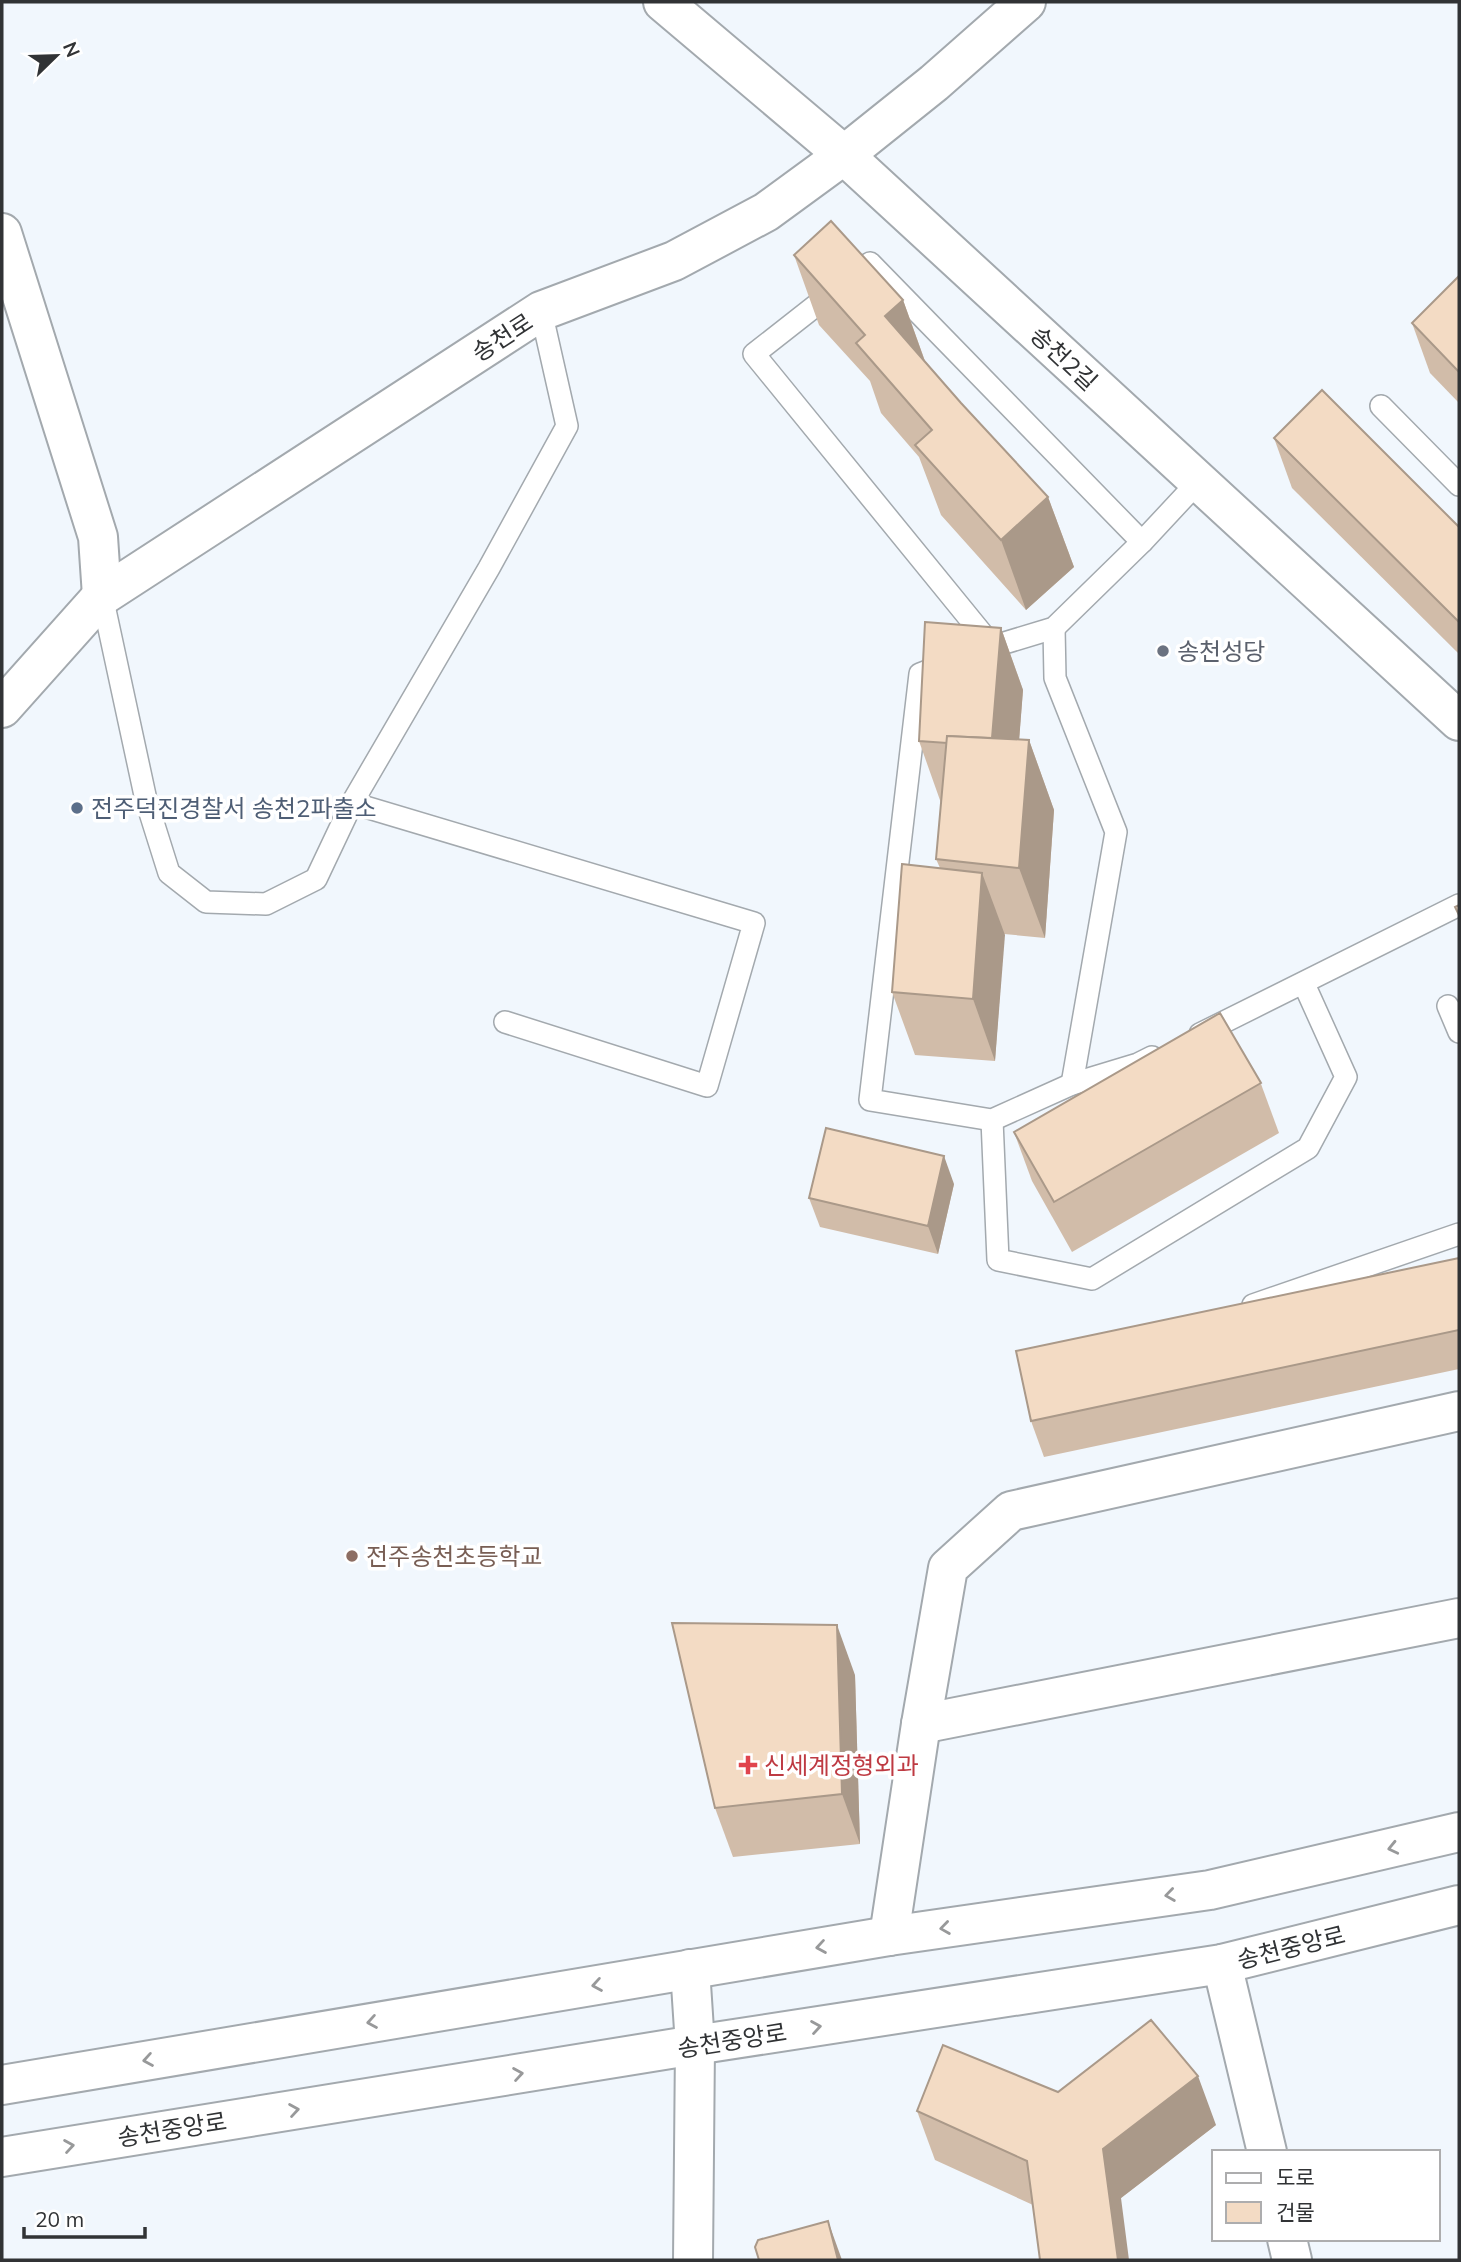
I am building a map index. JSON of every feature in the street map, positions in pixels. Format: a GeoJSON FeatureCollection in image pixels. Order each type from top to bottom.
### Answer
{"type":"FeatureCollection","features":[{"type":"Feature","properties":{"kind":"street","name":"송천2길"},"geometry":{"type":"LineString","coordinates":[[663,2],[844,155],[1459,721]]}},
{"type":"Feature","properties":{"kind":"street","name":"송천로"},"geometry":{"type":"LineString","coordinates":[[2,708],[102,596],[541,311],[674,261],[766,212],[844,155],[934,83],[1026,2]]}},
{"type":"Feature","properties":{"kind":"street"},"geometry":{"type":"LineString","coordinates":[[2,233],[98,537],[102,596]]}},
{"type":"Feature","properties":{"kind":"street"},"geometry":{"type":"LineString","coordinates":[[888,1936],[948,1568],[1011,1511],[1459,1411]]}},
{"type":"Feature","properties":{"kind":"street"},"geometry":{"type":"LineString","coordinates":[[921,1724],[1459,1618]]}},
{"type":"Feature","properties":{"kind":"street"},"geometry":{"type":"LineString","coordinates":[[2,2085],[888,1936],[1210,1890],[1459,1832]]}},
{"type":"Feature","properties":{"kind":"street","name":"송천중앙로"},"geometry":{"type":"LineString","coordinates":[[2,2157],[695,2045],[1222,1964],[1459,1905]]}},
{"type":"Feature","properties":{"kind":"street"},"geometry":{"type":"LineString","coordinates":[[1222,1964],[1267,2150]]}},
{"type":"Feature","properties":{"kind":"street"},"geometry":{"type":"LineString","coordinates":[[690,1969],[695,2045],[693,2260]]}},
{"type":"Feature","properties":{"kind":"street"},"geometry":{"type":"LineString","coordinates":[[1287,2241],[1292,2260]]}},
{"type":"Feature","properties":{"kind":"lane"},"geometry":{"type":"LineString","coordinates":[[992,646],[754,354],[870,263],[1142,542]]}},
{"type":"Feature","properties":{"kind":"lane"},"geometry":{"type":"LineString","coordinates":[[102,596],[146,800],[169,873],[206,902],[266,904],[316,879],[352,803],[489,568],[567,426],[541,311]]}},
{"type":"Feature","properties":{"kind":"lane"},"geometry":{"type":"LineString","coordinates":[[1381,406],[1459,485]]}},
{"type":"Feature","properties":{"kind":"lane"},"geometry":{"type":"LineString","coordinates":[[1198,482],[1142,542],[1054,628],[992,646],[920,674],[870,1100],[992,1120],[1073,1084],[1138,1064],[1459,905]]}},
{"type":"Feature","properties":{"kind":"lane"},"geometry":{"type":"LineString","coordinates":[[1054,628],[1055,678],[1116,832],[1073,1084]]}},
{"type":"Feature","properties":{"kind":"lane"},"geometry":{"type":"LineString","coordinates":[[352,803],[754,923],[707,1086],[505,1022]]}},
{"type":"Feature","properties":{"kind":"lane"},"geometry":{"type":"LineString","coordinates":[[992,1120],[998,1260],[1092,1279],[1308,1148],[1346,1077],[1304,984]]}},
{"type":"Feature","properties":{"kind":"lane"},"geometry":{"type":"LineString","coordinates":[[1448,1006],[1459,1032]]}},
{"type":"Feature","properties":{"kind":"lane"},"geometry":{"type":"LineString","coordinates":[[1230,1312],[1459,1234]]}},
{"type":"Feature","properties":{"kind":"building"},"geometry":{"type":"Polygon","coordinates":[[[831,221],[903,300],[885,316],[1048,497],[1001,540],[915,445],[932,430],[856,343],[865,335],[794,255],[831,221]]]}},
{"type":"Feature","properties":{"kind":"building"},"geometry":{"type":"Polygon","coordinates":[[[1459,276],[1459,372],[1412,323],[1459,276]]]}},
{"type":"Feature","properties":{"kind":"building"},"geometry":{"type":"Polygon","coordinates":[[[1322,390],[1459,527],[1459,622],[1274,438],[1322,390]]]}},
{"type":"Feature","properties":{"kind":"building"},"geometry":{"type":"Polygon","coordinates":[[[925,622],[1001,628],[992,738],[947,736],[947,743],[919,741],[925,622]]]}},
{"type":"Feature","properties":{"kind":"building"},"geometry":{"type":"Polygon","coordinates":[[[947,736],[1029,740],[1019,868],[936,859],[947,736]]]}},
{"type":"Feature","properties":{"kind":"building"},"geometry":{"type":"Polygon","coordinates":[[[902,864],[982,873],[973,999],[892,992],[902,864]]]}},
{"type":"Feature","properties":{"kind":"building"},"geometry":{"type":"Polygon","coordinates":[[[1220,1013],[1261,1083],[1054,1202],[1014,1132],[1220,1013]]]}},
{"type":"Feature","properties":{"kind":"building"},"geometry":{"type":"Polygon","coordinates":[[[826,1128],[944,1156],[928,1226],[809,1198],[826,1128]]]}},
{"type":"Feature","properties":{"kind":"building"},"geometry":{"type":"Polygon","coordinates":[[[1459,1258],[1459,1330],[1031,1421],[1016,1351],[1459,1258]]]}},
{"type":"Feature","properties":{"kind":"building"},"geometry":{"type":"Polygon","coordinates":[[[672,1623],[837,1625],[842,1794],[715,1808],[672,1623]]]}},
{"type":"Feature","properties":{"kind":"building"},"geometry":{"type":"Polygon","coordinates":[[[1151,2020],[1198,2076],[1103,2149],[1118,2260],[1040,2260],[1027,2161],[917,2111],[943,2045],[1058,2092],[1151,2020]]]}},
{"type":"Feature","properties":{"kind":"building"},"geometry":{"type":"Polygon","coordinates":[[[828,2221],[838,2260],[759,2260],[755,2247],[758,2240],[828,2221]]]}},
{"type":"Feature","properties":{"kind":"place","name":"송천성당"},"geometry":{"type":"Point","coordinates":[1163,651]}},
{"type":"Feature","properties":{"kind":"place","name":"전주덕진경찰서 송천2파출소"},"geometry":{"type":"Point","coordinates":[77,808]}},
{"type":"Feature","properties":{"kind":"place","name":"전주송천초등학교"},"geometry":{"type":"Point","coordinates":[352,1556]}},
{"type":"Feature","properties":{"kind":"place","name":"신세계정형외과"},"geometry":{"type":"Point","coordinates":[748,1765]}}]}
